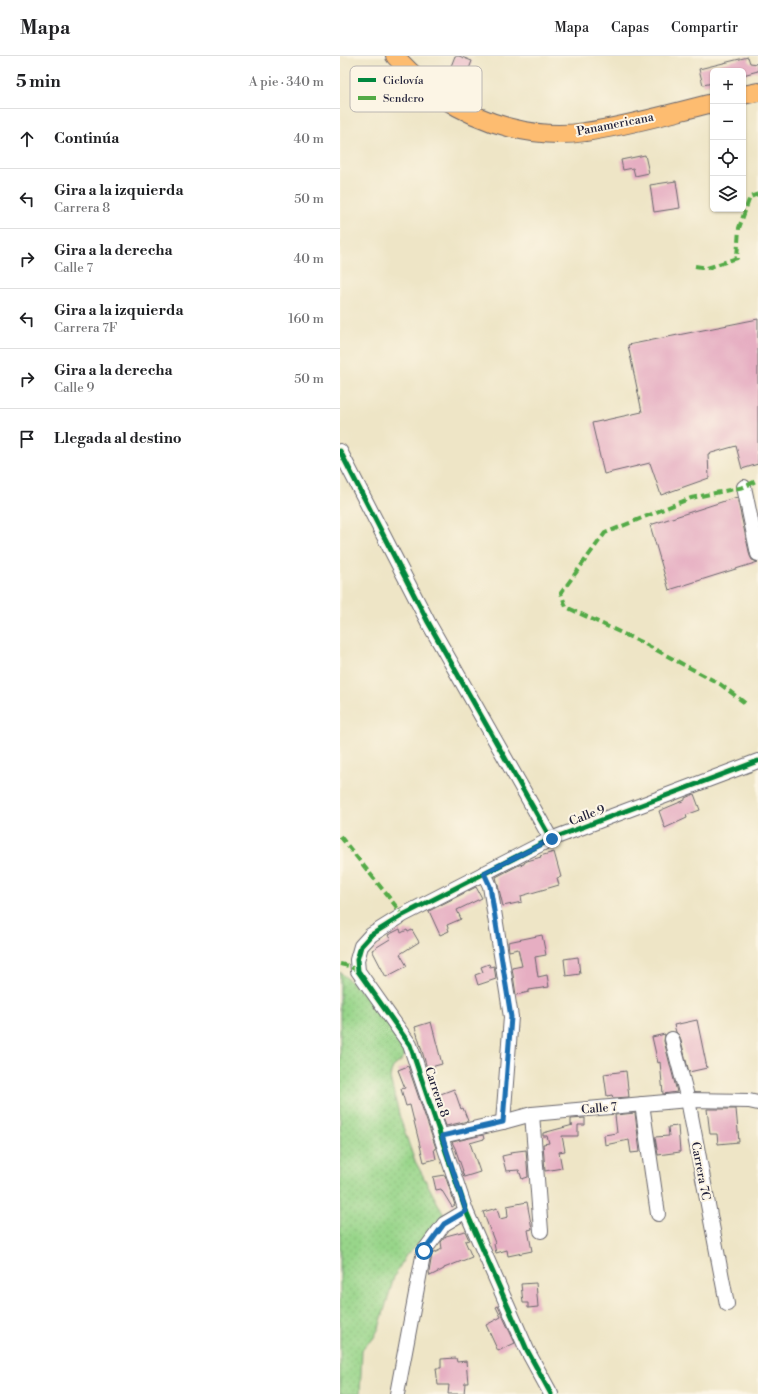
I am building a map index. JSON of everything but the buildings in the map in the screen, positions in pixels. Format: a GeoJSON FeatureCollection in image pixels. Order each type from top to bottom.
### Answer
{"type":"FeatureCollection","features":[{"type":"Feature","properties":{"kind":"main road","name":"Panamericana"},"geometry":{"type":"LineString","coordinates":[[395,56],[405,66]]}},
{"type":"Feature","properties":{"kind":"main road"},"geometry":{"type":"LineString","coordinates":[[746,94],[758,92]]}},
{"type":"Feature","properties":{"kind":"main road","name":"Panamericana"},"geometry":{"type":"LineString","coordinates":[[466,112],[491,122],[520,130],[551,134],[584,132],[710,104]]}},
{"type":"Feature","properties":{"kind":"street"},"geometry":{"type":"LineString","coordinates":[[340,452],[428,622],[552,839]]}},
{"type":"Feature","properties":{"kind":"street"},"geometry":{"type":"LineString","coordinates":[[744,487],[758,554]]}},
{"type":"Feature","properties":{"kind":"street","name":"Calle 9"},"geometry":{"type":"LineString","coordinates":[[357,960],[361,946],[371,935],[403,915],[552,839],[758,761]]}},
{"type":"Feature","properties":{"kind":"street"},"geometry":{"type":"LineString","coordinates":[[484,873],[490,886],[511,1017],[503,1122]]}},
{"type":"Feature","properties":{"kind":"street","name":"Carrera 8"},"geometry":{"type":"LineString","coordinates":[[357,960],[358,971],[410,1045],[442,1136],[466,1211],[527,1350],[551,1394]]}},
{"type":"Feature","properties":{"kind":"street","name":"Carrera 7C"},"geometry":{"type":"LineString","coordinates":[[672,1039],[688,1100],[727,1304]]}},
{"type":"Feature","properties":{"kind":"street","name":"Calle 7"},"geometry":{"type":"LineString","coordinates":[[442,1136],[532,1114],[688,1100],[749,1101],[758,1103]]}},
{"type":"Feature","properties":{"kind":"street"},"geometry":{"type":"LineString","coordinates":[[642,1104],[658,1214]]}},
{"type":"Feature","properties":{"kind":"street"},"geometry":{"type":"LineString","coordinates":[[532,1114],[541,1232]]}},
{"type":"Feature","properties":{"kind":"street"},"geometry":{"type":"LineString","coordinates":[[397,1394],[424,1251],[444,1224],[466,1211]]}},
{"type":"Feature","properties":{"kind":"green space"},"geometry":{"type":"Polygon","coordinates":[[[340,972],[362,992],[394,1027],[405,1051],[402,1060],[393,1067],[390,1078],[400,1118],[414,1159],[445,1217],[406,1255],[394,1277],[379,1328],[373,1339],[365,1345],[362,1351],[360,1394],[340,1394],[340,972]]]}},
{"type":"Feature","properties":{"kind":"marked path"},"geometry":{"type":"LineString","coordinates":[[695,266],[707,268],[737,258],[739,228],[750,197],[758,194]]}},
{"type":"Feature","properties":{"kind":"marked path"},"geometry":{"type":"LineString","coordinates":[[745,703],[720,684],[645,644],[566,607],[561,593],[605,533],[691,498],[744,487],[758,480]]}},
{"type":"Feature","properties":{"kind":"marked path"},"geometry":{"type":"LineString","coordinates":[[340,836],[403,915]]}},
{"type":"Feature","properties":{"kind":"marked path"},"geometry":{"type":"LineString","coordinates":[[340,964],[349,966],[358,971]]}},
{"type":"Feature","properties":{"kind":"cycle path"},"geometry":{"type":"LineString","coordinates":[[340,451],[428,622],[551,839]]}},
{"type":"Feature","properties":{"kind":"cycle path"},"geometry":{"type":"LineString","coordinates":[[551,1394],[527,1350],[466,1211],[410,1045],[358,971],[357,960],[361,946],[371,935],[403,915],[551,839],[758,761]]}},
{"type":"Feature","properties":{"kind":"route"},"geometry":{"type":"LineString","coordinates":[[424,1251],[444,1224],[466,1211],[442,1136],[503,1122],[511,1017],[490,886],[484,873],[552,839]]}}]}
